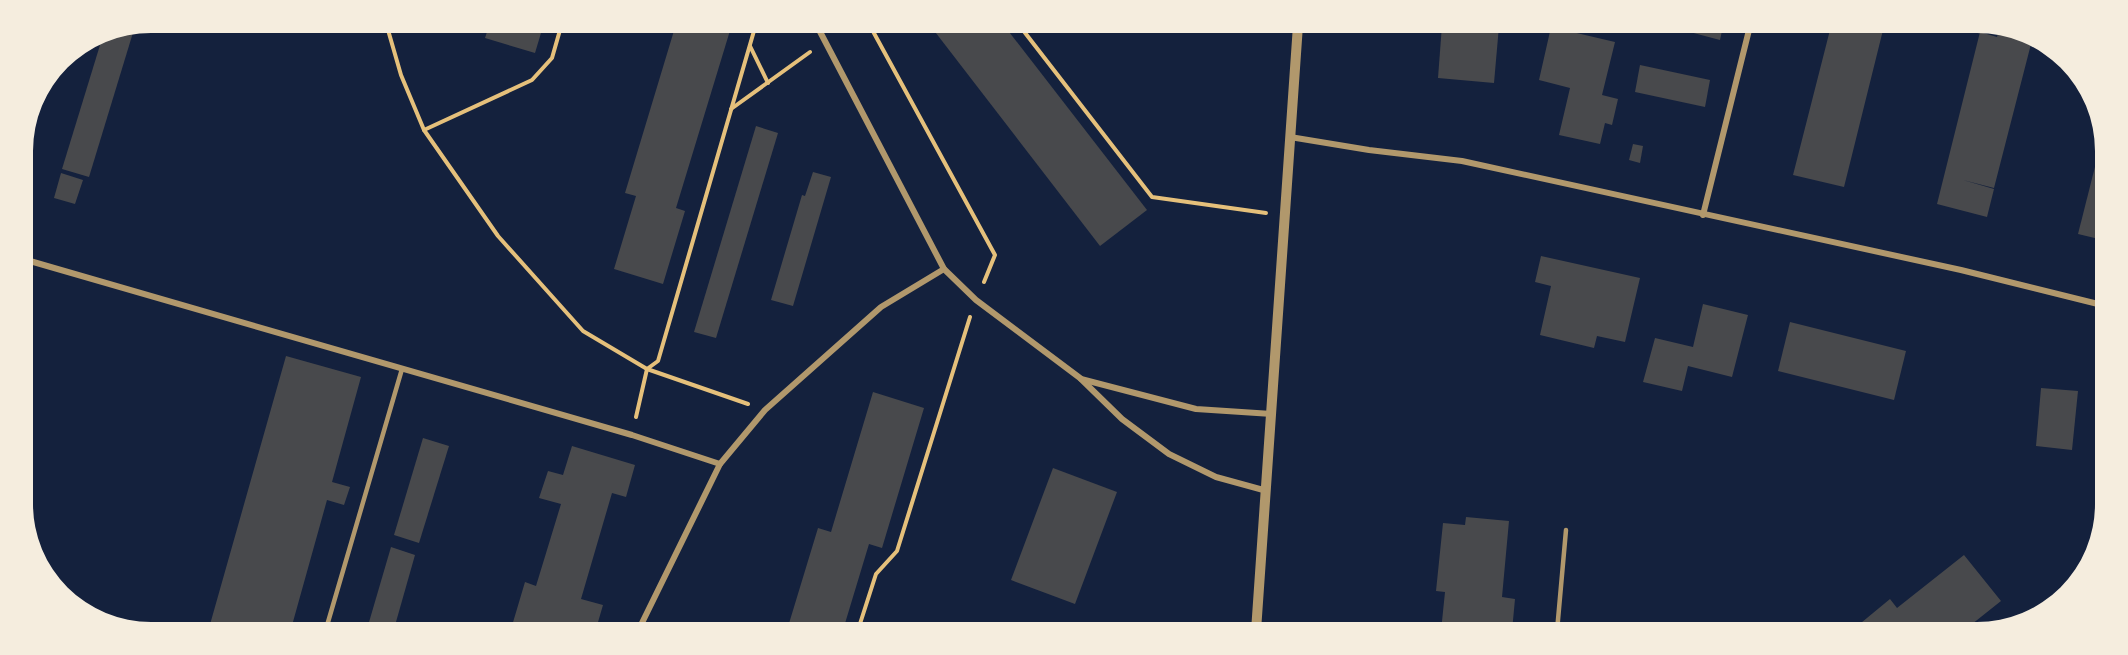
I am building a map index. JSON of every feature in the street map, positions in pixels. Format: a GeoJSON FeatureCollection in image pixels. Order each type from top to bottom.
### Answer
{"type":"FeatureCollection","features":[{"type":"Feature","properties":{"kind":"street"},"geometry":{"type":"LineString","coordinates":[[821,33],[944,269],[976,300],[1080,378],[1122,419],[1169,454],[1216,477],[1267,492]]}},
{"type":"Feature","properties":{"kind":"street"},"geometry":{"type":"LineString","coordinates":[[1257,622],[1286,216],[1288,136],[1297,33]]}},
{"type":"Feature","properties":{"kind":"street"},"geometry":{"type":"LineString","coordinates":[[1703,215],[1748,33]]}},
{"type":"Feature","properties":{"kind":"street"},"geometry":{"type":"LineString","coordinates":[[1288,136],[1369,150],[1462,161],[1961,270],[2095,303]]}},
{"type":"Feature","properties":{"kind":"street"},"geometry":{"type":"LineString","coordinates":[[33,262],[632,435],[720,464]]}},
{"type":"Feature","properties":{"kind":"street"},"geometry":{"type":"LineString","coordinates":[[642,622],[720,464],[765,410],[881,307],[944,269]]}},
{"type":"Feature","properties":{"kind":"street"},"geometry":{"type":"LineString","coordinates":[[1080,378],[1196,409],[1272,414]]}},
{"type":"Feature","properties":{"kind":"lane"},"geometry":{"type":"LineString","coordinates":[[328,622],[402,369]]}},
{"type":"Feature","properties":{"kind":"lane"},"geometry":{"type":"LineString","coordinates":[[1558,622],[1566,530]]}},
{"type":"Feature","properties":{"kind":"path"},"geometry":{"type":"LineString","coordinates":[[389,33],[401,75],[424,130],[498,236],[583,331],[648,369],[765,410]]}},
{"type":"Feature","properties":{"kind":"path"},"geometry":{"type":"LineString","coordinates":[[424,130],[532,80],[552,58],[559,33]]}},
{"type":"Feature","properties":{"kind":"path"},"geometry":{"type":"LineString","coordinates":[[632,435],[648,369],[658,361],[753,33]]}},
{"type":"Feature","properties":{"kind":"path"},"geometry":{"type":"LineString","coordinates":[[861,622],[876,574],[897,551],[965,330],[994,255],[874,33]]}},
{"type":"Feature","properties":{"kind":"path"},"geometry":{"type":"LineString","coordinates":[[1027,33],[1152,197],[1286,216]]}},
{"type":"Feature","properties":{"kind":"path"},"geometry":{"type":"LineString","coordinates":[[730,110],[826,43]]}},
{"type":"Feature","properties":{"kind":"path"},"geometry":{"type":"LineString","coordinates":[[749,45],[768,83]]}},
{"type":"Feature","properties":{"kind":"building"},"geometry":{"type":"Polygon","coordinates":[[[487,33],[541,33],[535,53],[485,38],[487,33]]]}},
{"type":"Feature","properties":{"kind":"building"},"geometry":{"type":"Polygon","coordinates":[[[673,33],[729,33],[676,208],[685,211],[663,284],[614,269],[636,196],[625,193],[673,33]]]}},
{"type":"Feature","properties":{"kind":"building"},"geometry":{"type":"Polygon","coordinates":[[[936,33],[1010,33],[1147,210],[1100,246],[936,33]]]}},
{"type":"Feature","properties":{"kind":"building"},"geometry":{"type":"Polygon","coordinates":[[[1441,33],[1498,33],[1494,83],[1438,78],[1441,33]]]}},
{"type":"Feature","properties":{"kind":"building"},"geometry":{"type":"Polygon","coordinates":[[[1550,33],[1577,33],[1615,42],[1602,95],[1618,99],[1612,125],[1605,123],[1600,144],[1559,135],[1570,88],[1539,80],[1550,33]]]}},
{"type":"Feature","properties":{"kind":"building"},"geometry":{"type":"Polygon","coordinates":[[[1694,33],[1722,33],[1720,40],[1694,33]]]}},
{"type":"Feature","properties":{"kind":"building"},"geometry":{"type":"Polygon","coordinates":[[[1829,33],[1882,33],[1844,187],[1793,175],[1829,33]]]}},
{"type":"Feature","properties":{"kind":"building"},"geometry":{"type":"Polygon","coordinates":[[[1980,33],[1997,37],[1998,35],[2008,37],[2030,46],[1994,188],[1963,180],[1994,189],[1987,217],[1937,204],[1980,33]]]}},
{"type":"Feature","properties":{"kind":"building"},"geometry":{"type":"Polygon","coordinates":[[[132,35],[89,177],[62,169],[100,45],[132,35]]]}},
{"type":"Feature","properties":{"kind":"building"},"geometry":{"type":"Polygon","coordinates":[[[1640,65],[1710,80],[1705,107],[1635,92],[1640,65]]]}},
{"type":"Feature","properties":{"kind":"building"},"geometry":{"type":"Polygon","coordinates":[[[756,126],[778,133],[716,338],[694,332],[756,126]]]}},
{"type":"Feature","properties":{"kind":"building"},"geometry":{"type":"Polygon","coordinates":[[[1633,144],[1643,146],[1640,163],[1629,160],[1633,144]]]}},
{"type":"Feature","properties":{"kind":"building"},"geometry":{"type":"Polygon","coordinates":[[[2095,167],[2095,238],[2078,234],[2095,167]]]}},
{"type":"Feature","properties":{"kind":"building"},"geometry":{"type":"Polygon","coordinates":[[[813,172],[831,177],[793,306],[771,300],[802,195],[805,196],[813,172]]]}},
{"type":"Feature","properties":{"kind":"building"},"geometry":{"type":"Polygon","coordinates":[[[61,173],[83,180],[75,204],[54,198],[61,173]]]}},
{"type":"Feature","properties":{"kind":"building"},"geometry":{"type":"Polygon","coordinates":[[[1541,256],[1640,278],[1625,342],[1597,336],[1594,348],[1540,335],[1551,286],[1535,282],[1541,256]]]}},
{"type":"Feature","properties":{"kind":"building"},"geometry":{"type":"Polygon","coordinates":[[[1703,304],[1748,315],[1732,377],[1688,366],[1682,391],[1643,382],[1655,338],[1693,347],[1703,304]]]}},
{"type":"Feature","properties":{"kind":"building"},"geometry":{"type":"Polygon","coordinates":[[[1790,322],[1906,351],[1894,400],[1778,371],[1790,322]]]}},
{"type":"Feature","properties":{"kind":"building"},"geometry":{"type":"Polygon","coordinates":[[[286,356],[361,377],[332,482],[350,487],[344,505],[327,500],[293,622],[211,622],[286,356]]]}},
{"type":"Feature","properties":{"kind":"building"},"geometry":{"type":"Polygon","coordinates":[[[2041,388],[2078,391],[2072,450],[2036,446],[2041,388]]]}},
{"type":"Feature","properties":{"kind":"building"},"geometry":{"type":"Polygon","coordinates":[[[873,392],[924,408],[882,548],[869,544],[845,622],[789,622],[818,528],[831,532],[873,392]]]}},
{"type":"Feature","properties":{"kind":"building"},"geometry":{"type":"Polygon","coordinates":[[[423,438],[449,446],[419,543],[394,535],[423,438]]]}},
{"type":"Feature","properties":{"kind":"building"},"geometry":{"type":"Polygon","coordinates":[[[572,446],[635,465],[626,497],[612,493],[581,599],[603,605],[598,622],[513,622],[525,582],[536,586],[561,504],[539,498],[548,471],[563,475],[572,446]]]}},
{"type":"Feature","properties":{"kind":"building"},"geometry":{"type":"Polygon","coordinates":[[[1053,468],[1117,492],[1075,604],[1011,580],[1053,468]]]}},
{"type":"Feature","properties":{"kind":"building"},"geometry":{"type":"Polygon","coordinates":[[[1466,517],[1509,521],[1502,597],[1515,599],[1513,622],[1442,622],[1445,592],[1436,591],[1443,523],[1465,525],[1466,517]]]}},
{"type":"Feature","properties":{"kind":"building"},"geometry":{"type":"Polygon","coordinates":[[[391,547],[415,555],[396,622],[369,622],[391,547]]]}},
{"type":"Feature","properties":{"kind":"building"},"geometry":{"type":"Polygon","coordinates":[[[1964,555],[2001,601],[1975,622],[1862,622],[1890,599],[1897,608],[1964,555]]]}}]}
